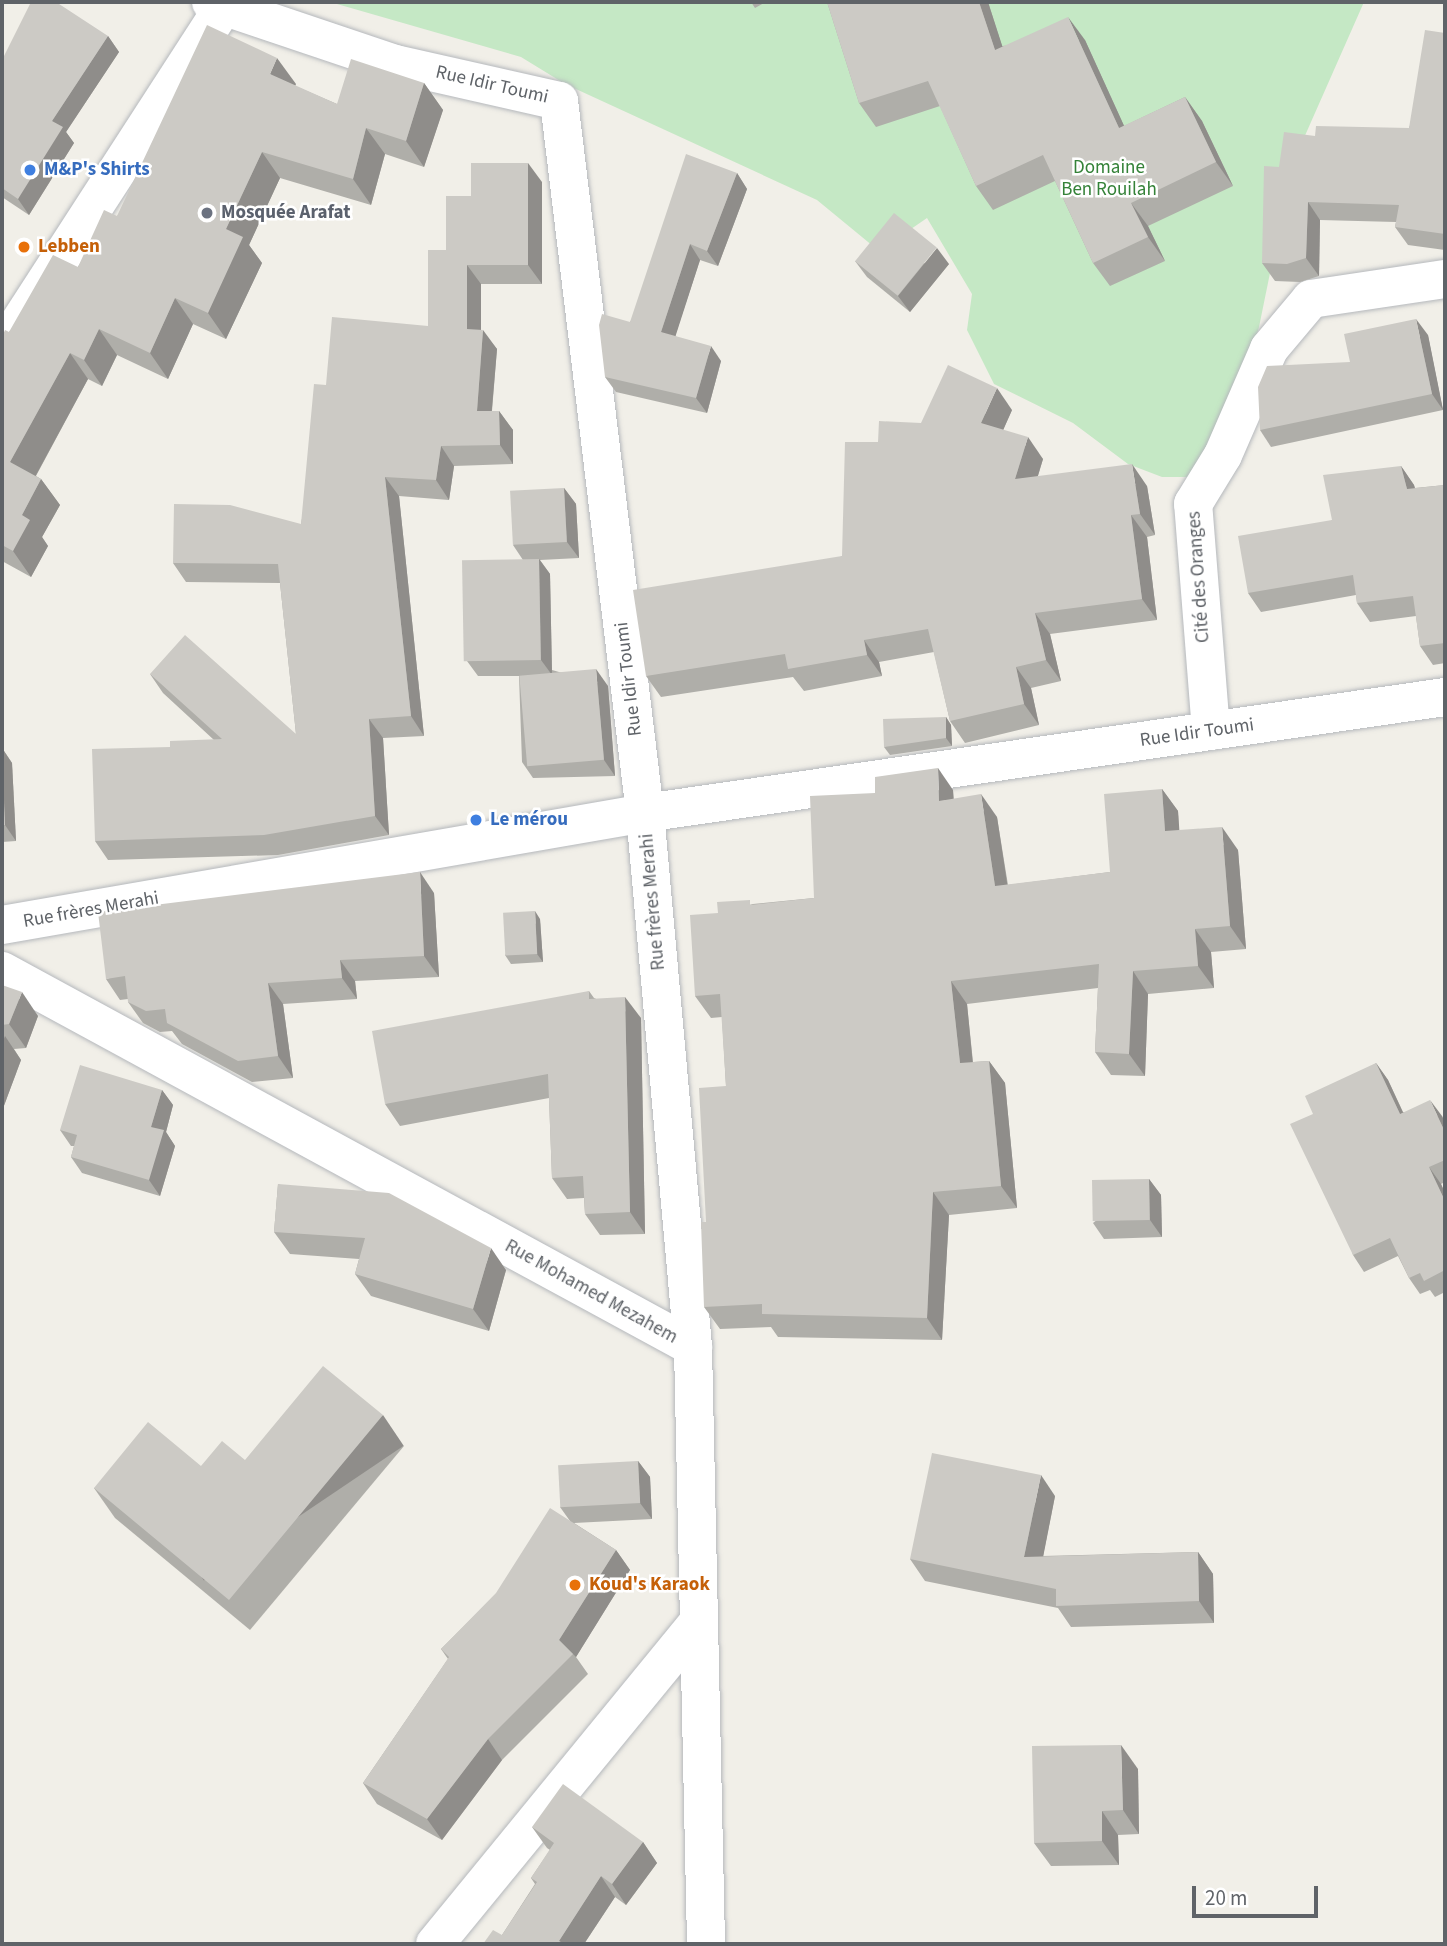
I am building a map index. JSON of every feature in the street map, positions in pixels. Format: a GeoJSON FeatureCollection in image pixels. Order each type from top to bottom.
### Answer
{"type":"FeatureCollection","features":[{"type":"Feature","properties":{"kind":"street"},"geometry":{"type":"LineString","coordinates":[[2,349],[218,4]]}},
{"type":"Feature","properties":{"kind":"street","name":"Rue Idir Toumi"},"geometry":{"type":"LineString","coordinates":[[218,4],[395,64],[559,101],[645,813],[1445,697]]}},
{"type":"Feature","properties":{"kind":"street","name":"Cité des Oranges"},"geometry":{"type":"LineString","coordinates":[[1211,731],[1193,504],[1223,455],[1269,349],[1311,299],[1445,279]]}},
{"type":"Feature","properties":{"kind":"street","name":"Rue frères Merahi"},"geometry":{"type":"LineString","coordinates":[[2,925],[645,813],[693,1347]]}},
{"type":"Feature","properties":{"kind":"street","name":"Rue Mohamed Mezahem"},"geometry":{"type":"LineString","coordinates":[[2,971],[693,1347],[706,1944]]}},
{"type":"Feature","properties":{"kind":"street"},"geometry":{"type":"LineString","coordinates":[[435,1944],[698,1623]]}},
{"type":"Feature","properties":{"kind":"green space","name":"Domaine Ben Rouilah"},"geometry":{"type":"Polygon","coordinates":[[[330,2],[1364,2],[1292,165],[1259,327],[1237,405],[1188,477],[1162,477],[1128,464],[1073,423],[994,384],[967,330],[972,294],[927,218],[879,251],[817,200],[565,84],[521,57],[330,2]]]}},
{"type":"Feature","properties":{"kind":"building"},"geometry":{"type":"Polygon","coordinates":[[[31,2],[56,2],[108,36],[52,121],[63,127],[18,199],[2,188],[2,60],[31,2]]]}},
{"type":"Feature","properties":{"kind":"building"},"geometry":{"type":"Polygon","coordinates":[[[827,2],[979,2],[995,50],[1068,17],[1119,128],[1185,97],[1216,162],[1131,203],[1148,237],[1093,263],[1043,155],[976,186],[928,81],[859,103],[827,2]]]}},
{"type":"Feature","properties":{"kind":"building"},"geometry":{"type":"Polygon","coordinates":[[[207,25],[277,58],[270,74],[337,104],[351,59],[424,83],[406,141],[366,128],[353,179],[262,152],[226,229],[243,237],[208,313],[175,298],[150,353],[99,329],[84,360],[70,353],[10,462],[41,479],[22,515],[30,520],[13,551],[2,545],[2,337],[5,330],[9,332],[53,255],[78,267],[104,210],[117,216],[207,25]]]}},
{"type":"Feature","properties":{"kind":"building"},"geometry":{"type":"Polygon","coordinates":[[[1425,30],[1445,33],[1445,234],[1395,227],[1399,205],[1308,202],[1306,258],[1287,264],[1262,263],[1264,166],[1279,167],[1284,132],[1315,136],[1316,126],[1409,128],[1425,30]]]}},
{"type":"Feature","properties":{"kind":"building"},"geometry":{"type":"Polygon","coordinates":[[[686,154],[737,173],[707,251],[690,244],[661,332],[711,346],[696,398],[605,377],[599,325],[602,314],[630,322],[686,154]]]}},
{"type":"Feature","properties":{"kind":"building"},"geometry":{"type":"Polygon","coordinates":[[[471,163],[528,163],[528,265],[467,265],[467,329],[483,330],[477,411],[499,411],[500,445],[441,446],[436,480],[385,477],[411,716],[369,719],[375,816],[264,835],[95,841],[92,749],[170,747],[170,741],[222,739],[150,674],[185,635],[296,734],[278,564],[173,563],[174,504],[230,505],[301,524],[314,384],[326,385],[332,317],[428,326],[428,250],[446,250],[446,196],[471,196],[471,163]]]}},
{"type":"Feature","properties":{"kind":"building"},"geometry":{"type":"Polygon","coordinates":[[[894,213],[937,248],[898,296],[855,261],[894,213]]]}},
{"type":"Feature","properties":{"kind":"building"},"geometry":{"type":"Polygon","coordinates":[[[1416,319],[1432,394],[1260,430],[1258,387],[1267,366],[1350,362],[1344,334],[1416,319]]]}},
{"type":"Feature","properties":{"kind":"building"},"geometry":{"type":"Polygon","coordinates":[[[948,365],[997,388],[981,423],[1028,437],[1015,479],[1132,464],[1140,514],[1131,515],[1142,599],[1035,613],[1046,660],[1016,667],[1024,704],[950,721],[928,629],[864,640],[867,655],[788,669],[785,654],[646,676],[633,590],[842,556],[845,442],[878,442],[879,421],[921,423],[948,365]]]}},
{"type":"Feature","properties":{"kind":"building"},"geometry":{"type":"Polygon","coordinates":[[[1401,466],[1407,489],[1445,485],[1445,643],[1420,646],[1413,596],[1357,603],[1353,575],[1248,593],[1238,536],[1332,520],[1323,475],[1401,466]]]}},
{"type":"Feature","properties":{"kind":"building"},"geometry":{"type":"Polygon","coordinates":[[[564,488],[567,542],[513,545],[510,491],[564,488]]]}},
{"type":"Feature","properties":{"kind":"building"},"geometry":{"type":"Polygon","coordinates":[[[539,559],[541,660],[464,661],[462,560],[539,559]]]}},
{"type":"Feature","properties":{"kind":"building"},"geometry":{"type":"Polygon","coordinates":[[[596,669],[604,760],[527,766],[519,676],[596,669]]]}},
{"type":"Feature","properties":{"kind":"building"},"geometry":{"type":"Polygon","coordinates":[[[946,717],[946,738],[884,747],[883,719],[946,717]]]}},
{"type":"Feature","properties":{"kind":"building"},"geometry":{"type":"Polygon","coordinates":[[[2,763],[5,825],[2,825],[2,763]]]}},
{"type":"Feature","properties":{"kind":"building"},"geometry":{"type":"Polygon","coordinates":[[[938,768],[939,801],[981,794],[995,886],[1110,872],[1104,794],[1162,789],[1165,831],[1222,827],[1230,926],[1195,929],[1198,966],[1133,971],[1129,1054],[1095,1052],[1099,964],[951,981],[960,1063],[989,1061],[1001,1186],[933,1192],[927,1318],[762,1314],[762,1304],[704,1307],[701,1222],[706,1222],[699,1088],[726,1086],[720,994],[695,996],[690,915],[718,913],[717,902],[750,900],[750,905],[814,898],[810,796],[875,793],[875,777],[938,768]]]}},
{"type":"Feature","properties":{"kind":"building"},"geometry":{"type":"Polygon","coordinates":[[[420,872],[424,956],[340,960],[342,978],[268,983],[278,1056],[238,1061],[167,1023],[165,1009],[146,1011],[128,1002],[125,976],[106,979],[98,912],[420,872]]]}},
{"type":"Feature","properties":{"kind":"building"},"geometry":{"type":"Polygon","coordinates":[[[535,911],[537,954],[505,956],[503,913],[535,911]]]}},
{"type":"Feature","properties":{"kind":"building"},"geometry":{"type":"Polygon","coordinates":[[[2,985],[22,992],[9,1024],[2,1025],[2,985]]]}},
{"type":"Feature","properties":{"kind":"building"},"geometry":{"type":"Polygon","coordinates":[[[589,991],[589,999],[625,997],[630,1212],[585,1214],[583,1176],[552,1178],[548,1074],[385,1104],[372,1031],[589,991]]]}},
{"type":"Feature","properties":{"kind":"building"},"geometry":{"type":"Polygon","coordinates":[[[1376,1063],[1400,1114],[1430,1100],[1445,1132],[1445,1160],[1429,1167],[1445,1201],[1445,1270],[1424,1281],[1420,1273],[1409,1278],[1390,1238],[1353,1255],[1290,1124],[1313,1114],[1305,1096],[1376,1063]]]}},
{"type":"Feature","properties":{"kind":"building"},"geometry":{"type":"Polygon","coordinates":[[[80,1065],[162,1090],[151,1127],[164,1130],[149,1180],[71,1157],[77,1135],[60,1130],[80,1065]]]}},
{"type":"Feature","properties":{"kind":"building"},"geometry":{"type":"Polygon","coordinates":[[[1149,1179],[1150,1220],[1093,1221],[1092,1180],[1149,1179]]]}},
{"type":"Feature","properties":{"kind":"building"},"geometry":{"type":"Polygon","coordinates":[[[278,1184],[389,1193],[491,1248],[473,1309],[355,1274],[365,1238],[274,1232],[278,1184]]]}},
{"type":"Feature","properties":{"kind":"building"},"geometry":{"type":"Polygon","coordinates":[[[323,1366],[383,1415],[229,1600],[94,1488],[148,1422],[201,1466],[222,1441],[245,1460],[323,1366]]]}},
{"type":"Feature","properties":{"kind":"building"},"geometry":{"type":"Polygon","coordinates":[[[932,1453],[1041,1475],[1024,1557],[1198,1552],[1199,1601],[1056,1606],[1056,1589],[910,1559],[932,1453]]]}},
{"type":"Feature","properties":{"kind":"building"},"geometry":{"type":"Polygon","coordinates":[[[638,1461],[640,1503],[560,1507],[558,1465],[638,1461]]]}},
{"type":"Feature","properties":{"kind":"building"},"geometry":{"type":"Polygon","coordinates":[[[550,1508],[616,1550],[559,1640],[573,1654],[488,1739],[427,1819],[363,1783],[449,1657],[441,1649],[496,1593],[550,1508]]]}},
{"type":"Feature","properties":{"kind":"building"},"geometry":{"type":"Polygon","coordinates":[[[1121,1745],[1123,1810],[1102,1811],[1102,1841],[1034,1843],[1032,1746],[1121,1745]]]}},
{"type":"Feature","properties":{"kind":"building"},"geometry":{"type":"Polygon","coordinates":[[[563,1784],[643,1842],[612,1884],[601,1876],[559,1941],[565,1944],[483,1944],[493,1930],[502,1935],[537,1882],[531,1878],[554,1843],[532,1827],[563,1784]]]}},
{"type":"Feature","properties":{"kind":"place","name":"M&P's Shirts"},"geometry":{"type":"Point","coordinates":[30,170]}},
{"type":"Feature","properties":{"kind":"place","name":"Mosquée Arafat"},"geometry":{"type":"Point","coordinates":[207,213]}},
{"type":"Feature","properties":{"kind":"place","name":"Lebben"},"geometry":{"type":"Point","coordinates":[24,247]}},
{"type":"Feature","properties":{"kind":"place","name":"Le mérou"},"geometry":{"type":"Point","coordinates":[476,820]}},
{"type":"Feature","properties":{"kind":"place","name":"Koud's Karaok"},"geometry":{"type":"Point","coordinates":[575,1585]}}]}
